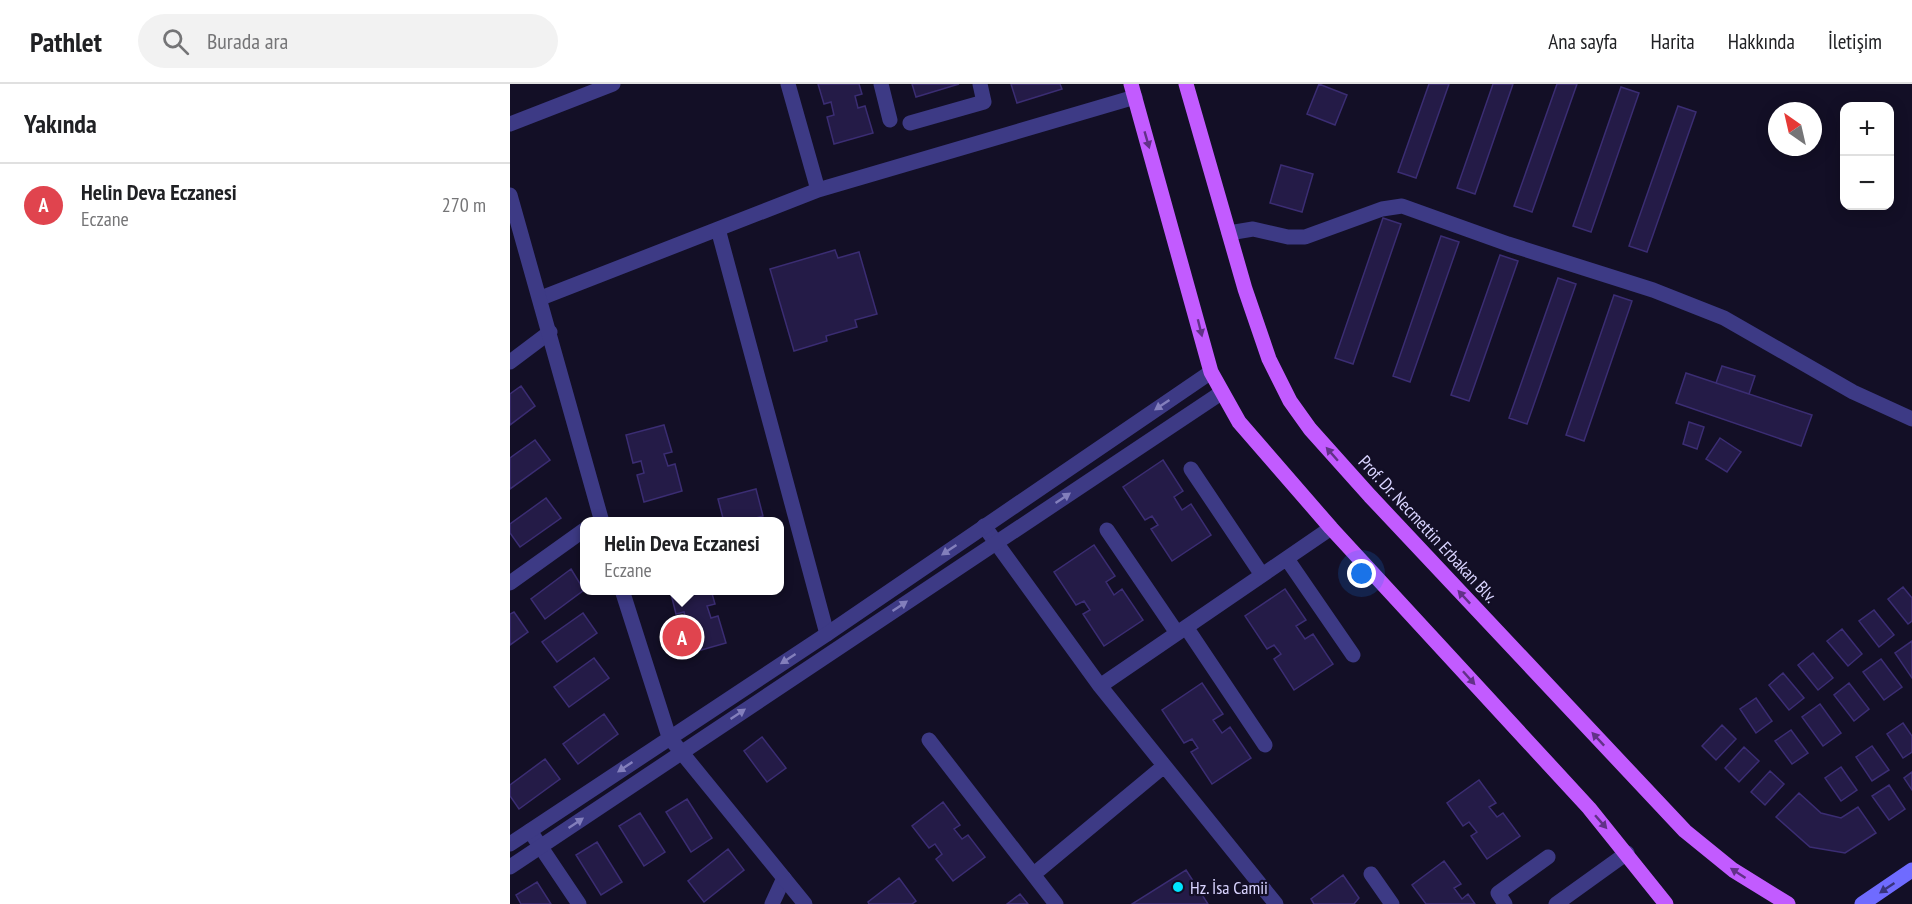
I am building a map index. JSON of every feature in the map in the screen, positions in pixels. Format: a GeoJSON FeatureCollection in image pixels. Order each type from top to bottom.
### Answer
{"type":"FeatureCollection","features":[{"type":"Feature","properties":{"kind":"main road","name":"Prof. Dr. Necmettin Erbakan Blv."},"geometry":{"type":"LineString","coordinates":[[1186,84],[1229,233],[1269,359],[1290,401],[1310,429],[1370,496],[1685,831],[1733,870],[1788,904]]}},
{"type":"Feature","properties":{"kind":"main road"},"geometry":{"type":"LineString","coordinates":[[1133,90],[1211,372],[1239,422],[1331,528],[1627,853],[1666,904]]}},
{"type":"Feature","properties":{"kind":"main road"},"geometry":{"type":"LineString","coordinates":[[1862,904],[1912,870]]}},
{"type":"Feature","properties":{"kind":"street"},"geometry":{"type":"LineString","coordinates":[[510,124],[613,84]]}},
{"type":"Feature","properties":{"kind":"street"},"geometry":{"type":"LineString","coordinates":[[788,84],[818,190]]}},
{"type":"Feature","properties":{"kind":"street"},"geometry":{"type":"LineString","coordinates":[[881,84],[890,120]]}},
{"type":"Feature","properties":{"kind":"street"},"geometry":{"type":"LineString","coordinates":[[910,123],[984,102],[980,84]]}},
{"type":"Feature","properties":{"kind":"street"},"geometry":{"type":"LineString","coordinates":[[541,298],[818,190],[1133,90]]}},
{"type":"Feature","properties":{"kind":"street"},"geometry":{"type":"LineString","coordinates":[[510,195],[541,298],[600,517]]}},
{"type":"Feature","properties":{"kind":"street"},"geometry":{"type":"LineString","coordinates":[[1229,233],[1253,229],[1288,237],[1305,237],[1382,209],[1402,206],[1508,244],[1653,290],[1724,318],[1853,392],[1912,419]]}},
{"type":"Feature","properties":{"kind":"street"},"geometry":{"type":"LineString","coordinates":[[718,229],[827,634]]}},
{"type":"Feature","properties":{"kind":"street"},"geometry":{"type":"LineString","coordinates":[[510,362],[550,332]]}},
{"type":"Feature","properties":{"kind":"street"},"geometry":{"type":"LineString","coordinates":[[510,844],[827,634],[1211,372]]}},
{"type":"Feature","properties":{"kind":"street"},"geometry":{"type":"LineString","coordinates":[[510,867],[1221,393]]}},
{"type":"Feature","properties":{"kind":"street"},"geometry":{"type":"LineString","coordinates":[[1191,469],[1262,575]]}},
{"type":"Feature","properties":{"kind":"street"},"geometry":{"type":"LineString","coordinates":[[984,526],[1100,686],[1276,904]]}},
{"type":"Feature","properties":{"kind":"street"},"geometry":{"type":"LineString","coordinates":[[1100,686],[1331,528]]}},
{"type":"Feature","properties":{"kind":"street"},"geometry":{"type":"LineString","coordinates":[[1107,530],[1265,744]]}},
{"type":"Feature","properties":{"kind":"street"},"geometry":{"type":"LineString","coordinates":[[510,583],[580,534]]}},
{"type":"Feature","properties":{"kind":"street"},"geometry":{"type":"LineString","coordinates":[[1287,559],[1353,655]]}},
{"type":"Feature","properties":{"kind":"street"},"geometry":{"type":"LineString","coordinates":[[623,595],[669,737],[806,904]]}},
{"type":"Feature","properties":{"kind":"street"},"geometry":{"type":"LineString","coordinates":[[929,740],[1056,904]]}},
{"type":"Feature","properties":{"kind":"street"},"geometry":{"type":"LineString","coordinates":[[1034,874],[1164,766]]}},
{"type":"Feature","properties":{"kind":"street"},"geometry":{"type":"LineString","coordinates":[[530,831],[579,904]]}},
{"type":"Feature","properties":{"kind":"street"},"geometry":{"type":"LineString","coordinates":[[1556,904],[1627,853]]}},
{"type":"Feature","properties":{"kind":"street"},"geometry":{"type":"LineString","coordinates":[[1505,904],[1498,893],[1548,857]]}},
{"type":"Feature","properties":{"kind":"street"},"geometry":{"type":"LineString","coordinates":[[1371,874],[1392,904]]}},
{"type":"Feature","properties":{"kind":"street"},"geometry":{"type":"LineString","coordinates":[[772,904],[784,878]]}},
{"type":"Feature","properties":{"kind":"building"},"geometry":{"type":"Polygon","coordinates":[[[818,84],[859,84],[862,94],[855,96],[858,108],[865,106],[873,133],[834,144],[827,117],[834,115],[831,102],[824,104],[818,84]]]}},
{"type":"Feature","properties":{"kind":"building"},"geometry":{"type":"Polygon","coordinates":[[[912,84],[959,84],[916,97],[912,84]]]}},
{"type":"Feature","properties":{"kind":"building"},"geometry":{"type":"Polygon","coordinates":[[[1011,84],[1060,84],[1062,89],[1017,103],[1011,84]]]}},
{"type":"Feature","properties":{"kind":"building"},"geometry":{"type":"Polygon","coordinates":[[[1319,84],[1347,95],[1335,125],[1307,114],[1319,84]]]}},
{"type":"Feature","properties":{"kind":"building"},"geometry":{"type":"Polygon","coordinates":[[[1429,84],[1449,84],[1416,178],[1398,172],[1429,84]]]}},
{"type":"Feature","properties":{"kind":"building"},"geometry":{"type":"Polygon","coordinates":[[[1493,84],[1513,84],[1475,194],[1457,188],[1493,84]]]}},
{"type":"Feature","properties":{"kind":"building"},"geometry":{"type":"Polygon","coordinates":[[[1557,84],[1577,84],[1532,212],[1514,206],[1557,84]]]}},
{"type":"Feature","properties":{"kind":"building"},"geometry":{"type":"Polygon","coordinates":[[[1621,87],[1639,93],[1591,232],[1573,226],[1621,87]]]}},
{"type":"Feature","properties":{"kind":"building"},"geometry":{"type":"Polygon","coordinates":[[[1678,106],[1696,112],[1647,252],[1629,246],[1678,106]]]}},
{"type":"Feature","properties":{"kind":"building"},"geometry":{"type":"Polygon","coordinates":[[[1281,165],[1313,174],[1302,212],[1270,203],[1281,165]]]}},
{"type":"Feature","properties":{"kind":"building"},"geometry":{"type":"Polygon","coordinates":[[[1383,218],[1401,224],[1353,364],[1335,358],[1383,218]]]}},
{"type":"Feature","properties":{"kind":"building"},"geometry":{"type":"Polygon","coordinates":[[[1441,236],[1459,242],[1410,382],[1393,376],[1441,236]]]}},
{"type":"Feature","properties":{"kind":"building"},"geometry":{"type":"Polygon","coordinates":[[[835,250],[838,258],[859,252],[877,314],[855,320],[857,327],[826,336],[827,341],[794,351],[770,269],[835,250]]]}},
{"type":"Feature","properties":{"kind":"building"},"geometry":{"type":"Polygon","coordinates":[[[1500,255],[1518,261],[1469,401],[1451,395],[1500,255]]]}},
{"type":"Feature","properties":{"kind":"building"},"geometry":{"type":"Polygon","coordinates":[[[1558,278],[1576,284],[1527,424],[1509,418],[1558,278]]]}},
{"type":"Feature","properties":{"kind":"building"},"geometry":{"type":"Polygon","coordinates":[[[1614,295],[1632,301],[1584,441],[1566,435],[1614,295]]]}},
{"type":"Feature","properties":{"kind":"building"},"geometry":{"type":"Polygon","coordinates":[[[1722,366],[1755,376],[1749,394],[1716,383],[1722,366]]]}},
{"type":"Feature","properties":{"kind":"building"},"geometry":{"type":"Polygon","coordinates":[[[1686,373],[1812,415],[1801,446],[1676,403],[1686,373]]]}},
{"type":"Feature","properties":{"kind":"building"},"geometry":{"type":"Polygon","coordinates":[[[521,386],[535,406],[510,425],[510,394],[521,386]]]}},
{"type":"Feature","properties":{"kind":"building"},"geometry":{"type":"Polygon","coordinates":[[[1689,422],[1704,427],[1697,449],[1683,444],[1689,422]]]}},
{"type":"Feature","properties":{"kind":"building"},"geometry":{"type":"Polygon","coordinates":[[[664,425],[672,452],[664,454],[668,466],[675,464],[682,491],[644,502],[637,475],[644,473],[641,461],[633,463],[626,435],[664,425]]]}},
{"type":"Feature","properties":{"kind":"building"},"geometry":{"type":"Polygon","coordinates":[[[1720,438],[1741,452],[1727,472],[1706,459],[1720,438]]]}},
{"type":"Feature","properties":{"kind":"building"},"geometry":{"type":"Polygon","coordinates":[[[535,440],[550,460],[510,489],[510,458],[535,440]]]}},
{"type":"Feature","properties":{"kind":"building"},"geometry":{"type":"Polygon","coordinates":[[[1163,460],[1183,491],[1174,497],[1182,510],[1191,504],[1211,535],[1172,561],[1151,529],[1158,525],[1152,516],[1145,520],[1123,487],[1163,460]]]}},
{"type":"Feature","properties":{"kind":"building"},"geometry":{"type":"Polygon","coordinates":[[[756,489],[763,516],[723,517],[718,499],[756,489]]]}},
{"type":"Feature","properties":{"kind":"building"},"geometry":{"type":"Polygon","coordinates":[[[546,498],[561,518],[520,547],[510,533],[510,524],[546,498]]]}},
{"type":"Feature","properties":{"kind":"building"},"geometry":{"type":"Polygon","coordinates":[[[1094,545],[1115,576],[1106,582],[1114,595],[1122,589],[1143,620],[1104,646],[1083,614],[1090,610],[1084,601],[1076,605],[1054,572],[1094,545]]]}},
{"type":"Feature","properties":{"kind":"building"},"geometry":{"type":"Polygon","coordinates":[[[571,569],[580,584],[580,593],[545,619],[531,599],[571,569]]]}},
{"type":"Feature","properties":{"kind":"building"},"geometry":{"type":"Polygon","coordinates":[[[1903,587],[1912,598],[1912,621],[1908,624],[1888,599],[1903,587]]]}},
{"type":"Feature","properties":{"kind":"building"},"geometry":{"type":"Polygon","coordinates":[[[1285,589],[1306,620],[1296,626],[1305,639],[1313,634],[1333,664],[1294,690],[1274,659],[1281,654],[1274,645],[1267,649],[1245,616],[1285,589]]]}},
{"type":"Feature","properties":{"kind":"building"},"geometry":{"type":"Polygon","coordinates":[[[671,595],[712,595],[715,604],[707,606],[711,618],[718,616],[726,643],[687,654],[680,627],[687,625],[684,612],[676,614],[671,595]]]}},
{"type":"Feature","properties":{"kind":"building"},"geometry":{"type":"Polygon","coordinates":[[[1874,610],[1894,635],[1879,647],[1859,621],[1874,610]]]}},
{"type":"Feature","properties":{"kind":"building"},"geometry":{"type":"Polygon","coordinates":[[[514,612],[528,632],[510,645],[510,614],[514,612]]]}},
{"type":"Feature","properties":{"kind":"building"},"geometry":{"type":"Polygon","coordinates":[[[583,613],[597,633],[557,662],[542,642],[583,613]]]}},
{"type":"Feature","properties":{"kind":"building"},"geometry":{"type":"Polygon","coordinates":[[[1842,629],[1862,654],[1848,666],[1827,641],[1842,629]]]}},
{"type":"Feature","properties":{"kind":"building"},"geometry":{"type":"Polygon","coordinates":[[[1912,641],[1912,678],[1895,653],[1912,641]]]}},
{"type":"Feature","properties":{"kind":"building"},"geometry":{"type":"Polygon","coordinates":[[[1813,653],[1833,678],[1818,690],[1798,665],[1813,653]]]}},
{"type":"Feature","properties":{"kind":"building"},"geometry":{"type":"Polygon","coordinates":[[[594,658],[609,678],[569,707],[554,687],[594,658]]]}},
{"type":"Feature","properties":{"kind":"building"},"geometry":{"type":"Polygon","coordinates":[[[1881,659],[1902,687],[1884,700],[1863,672],[1881,659]]]}},
{"type":"Feature","properties":{"kind":"building"},"geometry":{"type":"Polygon","coordinates":[[[1783,673],[1804,698],[1789,710],[1769,685],[1783,673]]]}},
{"type":"Feature","properties":{"kind":"building"},"geometry":{"type":"Polygon","coordinates":[[[1202,683],[1223,714],[1213,720],[1222,733],[1230,727],[1251,758],[1212,784],[1191,752],[1198,748],[1192,739],[1184,743],[1162,710],[1202,683]]]}},
{"type":"Feature","properties":{"kind":"building"},"geometry":{"type":"Polygon","coordinates":[[[1849,683],[1869,709],[1854,721],[1834,695],[1849,683]]]}},
{"type":"Feature","properties":{"kind":"building"},"geometry":{"type":"Polygon","coordinates":[[[1756,698],[1772,721],[1756,733],[1740,709],[1756,698]]]}},
{"type":"Feature","properties":{"kind":"building"},"geometry":{"type":"Polygon","coordinates":[[[1820,704],[1841,733],[1823,746],[1802,717],[1820,704]]]}},
{"type":"Feature","properties":{"kind":"building"},"geometry":{"type":"Polygon","coordinates":[[[604,714],[618,734],[578,764],[563,744],[604,714]]]}},
{"type":"Feature","properties":{"kind":"building"},"geometry":{"type":"Polygon","coordinates":[[[1903,723],[1912,736],[1912,752],[1903,758],[1887,734],[1903,723]]]}},
{"type":"Feature","properties":{"kind":"building"},"geometry":{"type":"Polygon","coordinates":[[[1722,725],[1736,739],[1716,760],[1702,746],[1722,725]]]}},
{"type":"Feature","properties":{"kind":"building"},"geometry":{"type":"Polygon","coordinates":[[[1791,730],[1808,753],[1792,764],[1775,741],[1791,730]]]}},
{"type":"Feature","properties":{"kind":"building"},"geometry":{"type":"Polygon","coordinates":[[[762,737],[786,768],[767,782],[744,751],[762,737]]]}},
{"type":"Feature","properties":{"kind":"building"},"geometry":{"type":"Polygon","coordinates":[[[1872,746],[1889,770],[1872,781],[1856,757],[1872,746]]]}},
{"type":"Feature","properties":{"kind":"building"},"geometry":{"type":"Polygon","coordinates":[[[1744,747],[1759,761],[1739,782],[1725,768],[1744,747]]]}},
{"type":"Feature","properties":{"kind":"building"},"geometry":{"type":"Polygon","coordinates":[[[545,759],[560,779],[519,809],[510,796],[510,785],[545,759]]]}},
{"type":"Feature","properties":{"kind":"building"},"geometry":{"type":"Polygon","coordinates":[[[1841,767],[1857,790],[1841,801],[1825,778],[1841,767]]]}},
{"type":"Feature","properties":{"kind":"building"},"geometry":{"type":"Polygon","coordinates":[[[1770,771],[1784,784],[1765,805],[1751,792],[1770,771]]]}},
{"type":"Feature","properties":{"kind":"building"},"geometry":{"type":"Polygon","coordinates":[[[1912,772],[1912,790],[1904,778],[1912,772]]]}},
{"type":"Feature","properties":{"kind":"building"},"geometry":{"type":"Polygon","coordinates":[[[1479,780],[1496,803],[1489,807],[1497,817],[1503,813],[1520,836],[1487,859],[1471,836],[1477,832],[1469,822],[1463,826],[1447,803],[1479,780]]]}},
{"type":"Feature","properties":{"kind":"building"},"geometry":{"type":"Polygon","coordinates":[[[1889,785],[1905,809],[1889,820],[1872,796],[1889,785]]]}},
{"type":"Feature","properties":{"kind":"building"},"geometry":{"type":"Polygon","coordinates":[[[1799,793],[1821,813],[1841,818],[1858,807],[1876,833],[1845,853],[1810,847],[1776,817],[1799,793]]]}},
{"type":"Feature","properties":{"kind":"building"},"geometry":{"type":"Polygon","coordinates":[[[687,799],[712,838],[691,852],[666,812],[687,799]]]}},
{"type":"Feature","properties":{"kind":"building"},"geometry":{"type":"Polygon","coordinates":[[[943,802],[960,825],[954,829],[962,839],[968,835],[985,857],[953,881],[936,859],[942,854],[935,844],[929,848],[912,826],[943,802]]]}},
{"type":"Feature","properties":{"kind":"building"},"geometry":{"type":"Polygon","coordinates":[[[640,813],[665,852],[644,866],[619,826],[640,813]]]}},
{"type":"Feature","properties":{"kind":"building"},"geometry":{"type":"Polygon","coordinates":[[[597,842],[622,882],[601,895],[576,855],[597,842]]]}},
{"type":"Feature","properties":{"kind":"building"},"geometry":{"type":"Polygon","coordinates":[[[728,849],[744,870],[704,902],[688,881],[728,849]]]}},
{"type":"Feature","properties":{"kind":"building"},"geometry":{"type":"Polygon","coordinates":[[[1444,861],[1461,884],[1454,888],[1462,899],[1468,894],[1475,904],[1426,904],[1412,885],[1444,861]]]}},
{"type":"Feature","properties":{"kind":"building","name":"Hz. İsa Camii"},"geometry":{"type":"Polygon","coordinates":[[[1186,870],[1208,904],[1132,904],[1186,870]]]}},
{"type":"Feature","properties":{"kind":"building"},"geometry":{"type":"Polygon","coordinates":[[[1343,875],[1359,898],[1354,904],[1314,904],[1311,899],[1343,875]]]}},
{"type":"Feature","properties":{"kind":"building"},"geometry":{"type":"Polygon","coordinates":[[[899,878],[916,901],[912,904],[869,904],[868,902],[899,878]]]}},
{"type":"Feature","properties":{"kind":"building"},"geometry":{"type":"Polygon","coordinates":[[[537,882],[551,904],[521,904],[516,895],[537,882]]]}},
{"type":"Feature","properties":{"kind":"building"},"geometry":{"type":"Polygon","coordinates":[[[1020,894],[1028,904],[1007,904],[1020,894]]]}},
{"type":"Feature","properties":{"kind":"place","name":"Helin Deva Eczanesi"},"geometry":{"type":"Point","coordinates":[682,637]}},
{"type":"Feature","properties":{"kind":"place","name":"Hz. İsa Camii"},"geometry":{"type":"Point","coordinates":[1178,887]}}]}
